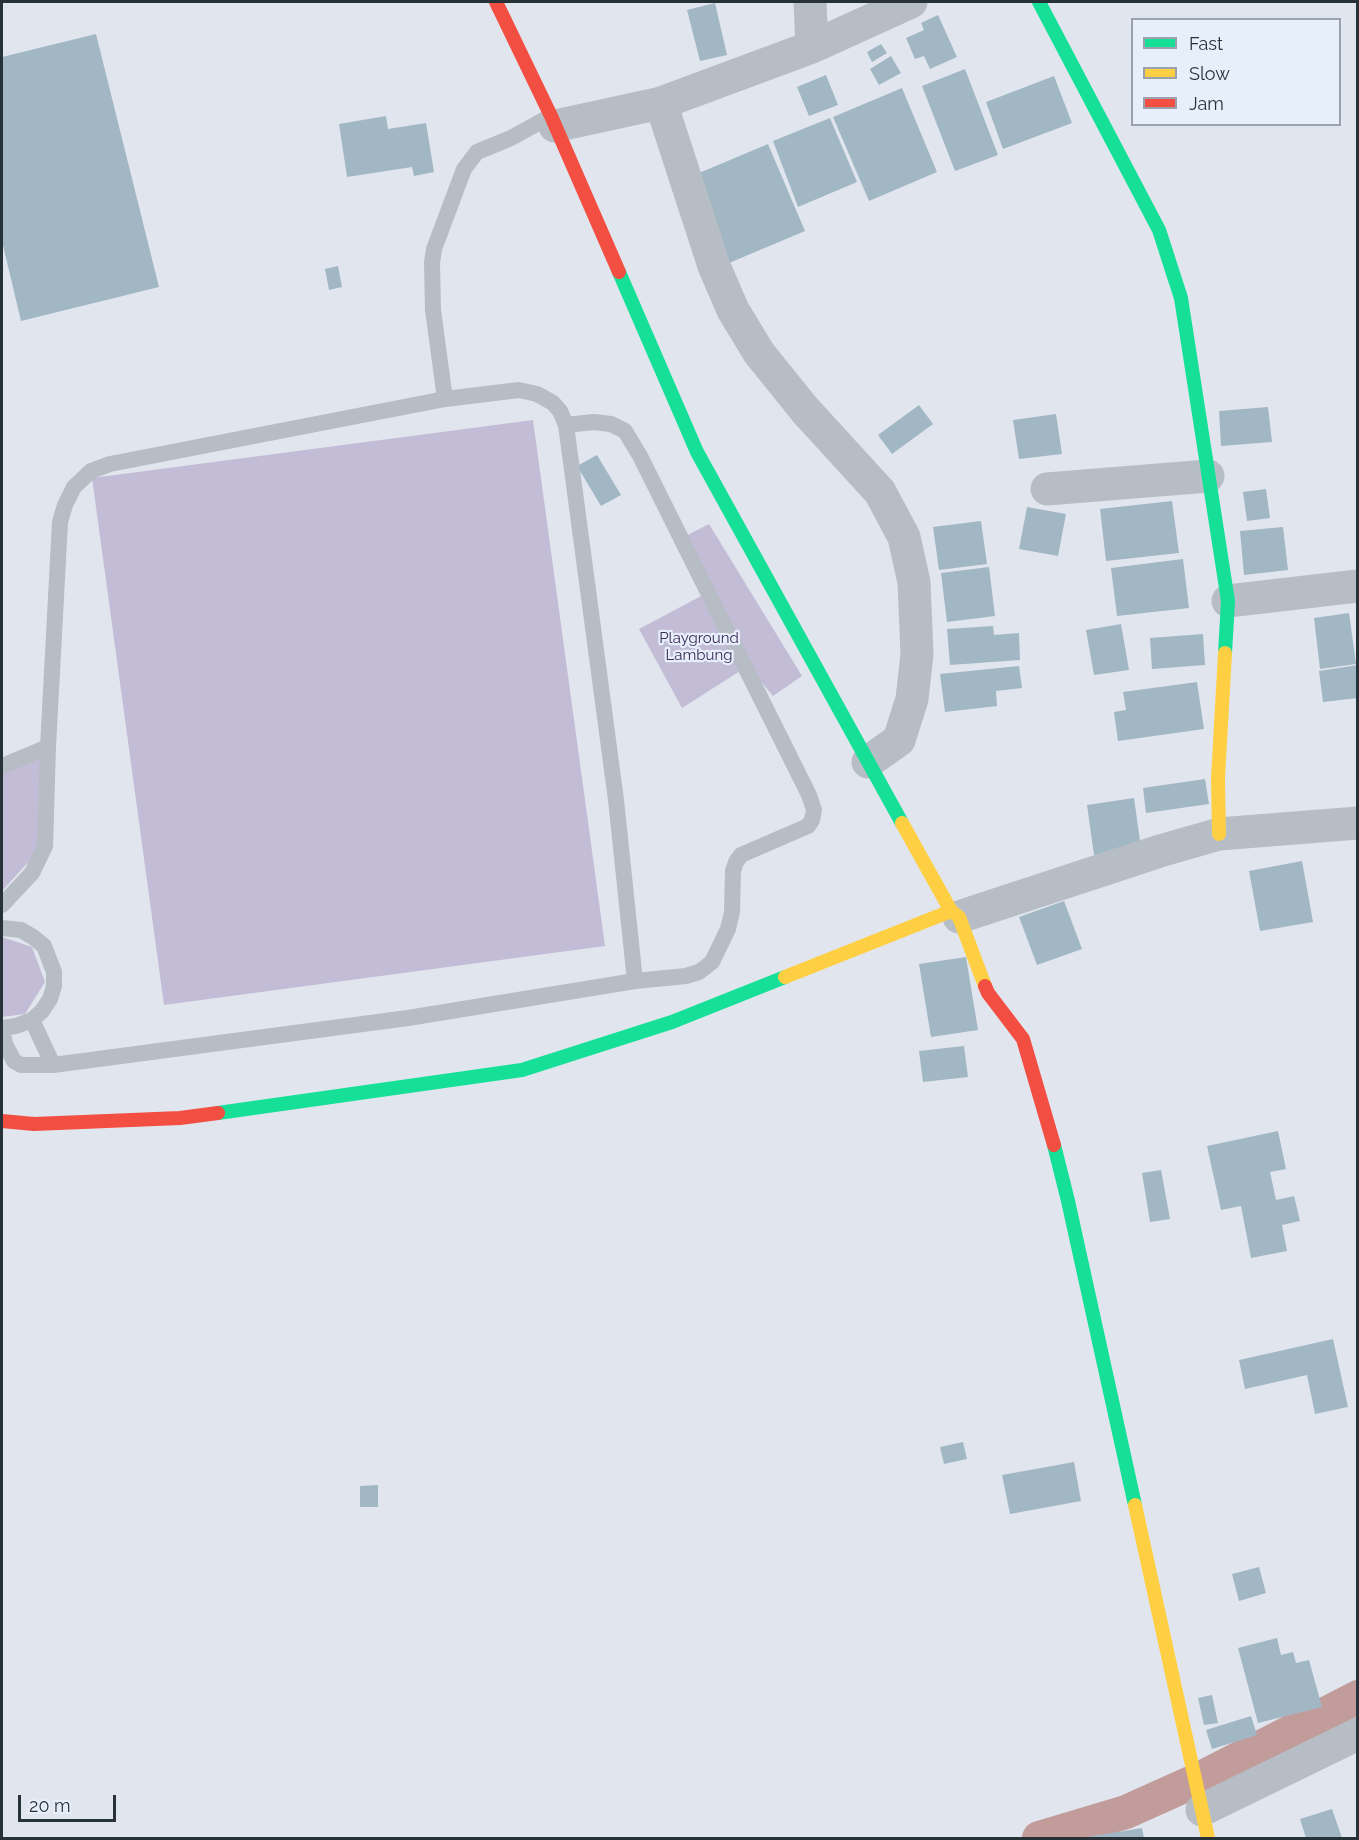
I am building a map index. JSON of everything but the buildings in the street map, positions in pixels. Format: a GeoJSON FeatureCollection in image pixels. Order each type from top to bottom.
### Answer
{"type":"FeatureCollection","features":[{"type":"Feature","properties":{"kind":"street"},"geometry":{"type":"LineString","coordinates":[[496,2],[553,121],[697,452],[868,762],[955,914],[988,993],[1023,1039],[1047,1119],[1068,1202],[1202,1813],[1358,1734]]}},
{"type":"Feature","properties":{"kind":"street"},"geometry":{"type":"LineString","coordinates":[[810,2],[812,47]]}},
{"type":"Feature","properties":{"kind":"street"},"geometry":{"type":"LineString","coordinates":[[553,121],[661,102],[812,47],[911,2]]}},
{"type":"Feature","properties":{"kind":"street"},"geometry":{"type":"LineString","coordinates":[[1039,2],[1159,230],[1181,298],[1228,601],[1218,778],[1218,834]]}},
{"type":"Feature","properties":{"kind":"street"},"geometry":{"type":"LineString","coordinates":[[661,102],[714,266],[733,310],[759,353],[805,410],[879,492],[904,537],[914,582],[916,654],[912,699],[899,740],[868,762]]}},
{"type":"Feature","properties":{"kind":"street"},"geometry":{"type":"LineString","coordinates":[[1047,489],[1208,476]]}},
{"type":"Feature","properties":{"kind":"street"},"geometry":{"type":"LineString","coordinates":[[1228,601],[1358,585]]}},
{"type":"Feature","properties":{"kind":"street"},"geometry":{"type":"LineString","coordinates":[[2,1121],[34,1124],[180,1118],[522,1070],[672,1022],[955,914],[1160,851],[1218,834],[1358,823]]}},
{"type":"Feature","properties":{"kind":"lane"},"geometry":{"type":"LineString","coordinates":[[445,399],[433,310],[432,263],[434,249],[464,169],[477,152],[553,121]]}},
{"type":"Feature","properties":{"kind":"lane"},"geometry":{"type":"LineString","coordinates":[[2,905],[32,873],[45,846],[60,522],[65,505],[81,479],[91,471],[110,464],[445,399],[519,390],[537,394],[553,403],[560,411],[566,425],[616,800],[635,981]]}},
{"type":"Feature","properties":{"kind":"lane"},"geometry":{"type":"LineString","coordinates":[[2,928],[21,930],[44,946],[54,972],[54,986],[50,999],[42,1011],[32,1020],[2,1028],[5,1044],[14,1061],[21,1065],[53,1065],[408,1018],[635,981],[686,976],[699,972],[712,962],[728,929],[732,912],[733,871],[736,862],[741,855],[808,826],[814,810],[809,795],[640,456],[625,431],[611,424],[594,422],[566,425]]}},
{"type":"Feature","properties":{"kind":"lane"},"geometry":{"type":"LineString","coordinates":[[2,766],[48,747]]}},
{"type":"Feature","properties":{"kind":"lane"},"geometry":{"type":"LineString","coordinates":[[32,1020],[53,1065]]}},
{"type":"Feature","properties":{"kind":"green space"},"geometry":{"type":"Polygon","coordinates":[[[533,420],[605,946],[164,1005],[92,478],[533,420]]]}},
{"type":"Feature","properties":{"kind":"green space","name":"Playground Lambung"},"geometry":{"type":"Polygon","coordinates":[[[709,524],[802,676],[773,696],[748,666],[682,708],[639,629],[703,595],[674,542],[709,524]]]}},
{"type":"Feature","properties":{"kind":"green space"},"geometry":{"type":"Polygon","coordinates":[[[44,750],[42,847],[2,891],[2,768],[44,750]]]}},
{"type":"Feature","properties":{"kind":"green space"},"geometry":{"type":"Polygon","coordinates":[[[2,937],[32,947],[45,982],[25,1014],[2,1017],[2,937]]]}},
{"type":"Feature","properties":{"kind":"waterway"},"geometry":{"type":"LineString","coordinates":[[1039,1838],[1126,1812],[1195,1781],[1358,1697]]}},
{"type":"Feature","properties":{"kind":"traffic: fast"},"geometry":{"type":"LineString","coordinates":[[1039,2],[1159,230],[1181,298],[1228,601],[1225,653]]}},
{"type":"Feature","properties":{"kind":"traffic: fast"},"geometry":{"type":"LineString","coordinates":[[619,272],[697,452],[902,823]]}},
{"type":"Feature","properties":{"kind":"traffic: fast"},"geometry":{"type":"LineString","coordinates":[[218,1113],[522,1070],[672,1022],[785,977]]}},
{"type":"Feature","properties":{"kind":"traffic: fast"},"geometry":{"type":"LineString","coordinates":[[1054,1145],[1135,1505]]}},
{"type":"Feature","properties":{"kind":"traffic: slow"},"geometry":{"type":"LineString","coordinates":[[1219,834],[1218,778],[1225,653]]}},
{"type":"Feature","properties":{"kind":"traffic: slow"},"geometry":{"type":"LineString","coordinates":[[902,823],[951,911],[959,917],[985,986]]}},
{"type":"Feature","properties":{"kind":"traffic: slow"},"geometry":{"type":"LineString","coordinates":[[785,977],[951,911]]}},
{"type":"Feature","properties":{"kind":"traffic: slow"},"geometry":{"type":"LineString","coordinates":[[1135,1505],[1208,1838]]}},
{"type":"Feature","properties":{"kind":"traffic: jam"},"geometry":{"type":"LineString","coordinates":[[496,2],[551,116],[619,272]]}},
{"type":"Feature","properties":{"kind":"traffic: jam"},"geometry":{"type":"LineString","coordinates":[[985,986],[1023,1039],[1054,1145]]}},
{"type":"Feature","properties":{"kind":"traffic: jam"},"geometry":{"type":"LineString","coordinates":[[2,1121],[34,1124],[180,1118],[218,1113]]}}]}
